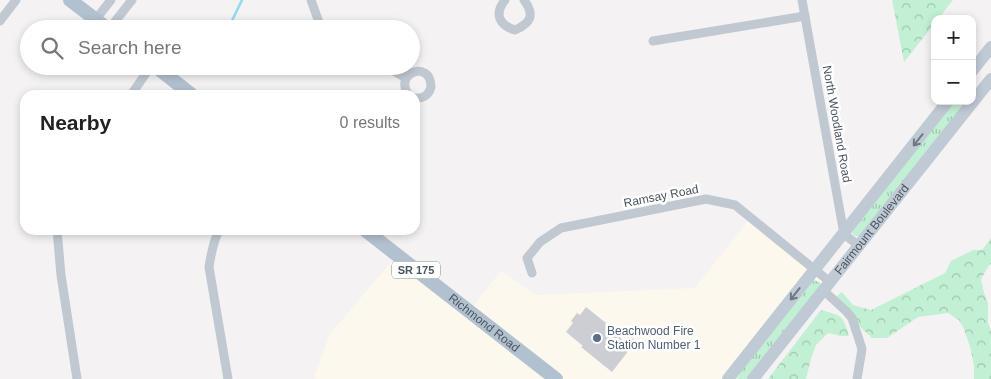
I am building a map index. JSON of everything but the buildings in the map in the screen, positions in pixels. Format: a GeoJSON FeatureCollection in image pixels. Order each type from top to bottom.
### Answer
{"type":"FeatureCollection","features":[{"type":"Feature","properties":{"kind":"main road"},"geometry":{"type":"LineString","coordinates":[[70,0],[96,19]]}},
{"type":"Feature","properties":{"kind":"main road"},"geometry":{"type":"LineString","coordinates":[[165,75],[185,90]]}},
{"type":"Feature","properties":{"kind":"main road","name":"Richmond Road"},"geometry":{"type":"LineString","coordinates":[[371,235],[556,379]]}},
{"type":"Feature","properties":{"kind":"street"},"geometry":{"type":"LineString","coordinates":[[0,21],[16,0]]}},
{"type":"Feature","properties":{"kind":"street"},"geometry":{"type":"LineString","coordinates":[[96,19],[110,0]]}},
{"type":"Feature","properties":{"kind":"street"},"geometry":{"type":"LineString","coordinates":[[116,20],[132,0]]}},
{"type":"Feature","properties":{"kind":"street"},"geometry":{"type":"LineString","coordinates":[[311,0],[318,20]]}},
{"type":"Feature","properties":{"kind":"street"},"geometry":{"type":"LineString","coordinates":[[505,0],[499,13],[500,21],[505,26],[515,30],[526,23],[530,15],[529,7],[524,0]]}},
{"type":"Feature","properties":{"kind":"street","name":"North Woodland Road"},"geometry":{"type":"LineString","coordinates":[[802,0],[844,234]]}},
{"type":"Feature","properties":{"kind":"street"},"geometry":{"type":"LineString","coordinates":[[653,41],[805,16]]}},
{"type":"Feature","properties":{"kind":"street"},"geometry":{"type":"LineString","coordinates":[[976,66],[991,47]]}},
{"type":"Feature","properties":{"kind":"street"},"geometry":{"type":"LineString","coordinates":[[420,72],[430,78],[431,87],[426,96],[420,98]]}},
{"type":"Feature","properties":{"kind":"street"},"geometry":{"type":"LineString","coordinates":[[136,90],[146,75]]}},
{"type":"Feature","properties":{"kind":"street"},"geometry":{"type":"LineString","coordinates":[[401,75],[406,78]]}},
{"type":"Feature","properties":{"kind":"street"},"geometry":{"type":"LineString","coordinates":[[405,90],[404,85],[408,75]]}},
{"type":"Feature","properties":{"kind":"street","name":"Fairmount Boulevard"},"geometry":{"type":"LineString","coordinates":[[753,379],[991,79]]}},
{"type":"Feature","properties":{"kind":"street","name":"Fairmount Boulevard"},"geometry":{"type":"LineString","coordinates":[[728,379],[735,373],[945,105]]}},
{"type":"Feature","properties":{"kind":"street","name":"Ramsay Road"},"geometry":{"type":"LineString","coordinates":[[532,273],[527,258],[540,242],[561,228],[706,199],[735,205],[815,270],[852,318],[862,349],[857,379]]}},
{"type":"Feature","properties":{"kind":"street"},"geometry":{"type":"LineString","coordinates":[[844,234],[859,246]]}},
{"type":"Feature","properties":{"kind":"street"},"geometry":{"type":"LineString","coordinates":[[57,235],[61,275],[77,379]]}},
{"type":"Feature","properties":{"kind":"street"},"geometry":{"type":"LineString","coordinates":[[217,235],[211,252],[209,268],[228,379]]}},
{"type":"Feature","properties":{"kind":"shaded area"},"geometry":{"type":"Polygon","coordinates":[[[751,217],[830,282],[753,379],[315,379],[314,376],[330,334],[397,255],[469,311],[501,271],[536,295],[695,288],[751,217]]]}},
{"type":"Feature","properties":{"kind":"green space"},"geometry":{"type":"Polygon","coordinates":[[[892,0],[953,0],[941,15],[931,15],[931,28],[904,62],[892,0]]]}},
{"type":"Feature","properties":{"kind":"green space"},"geometry":{"type":"Polygon","coordinates":[[[950,105],[965,105],[859,237],[852,233],[853,228],[950,105]]]}},
{"type":"Feature","properties":{"kind":"green space"},"geometry":{"type":"Polygon","coordinates":[[[991,238],[991,264],[981,279],[988,303],[988,323],[991,331],[991,379],[974,379],[971,350],[964,329],[959,320],[948,313],[918,317],[887,338],[872,338],[853,320],[837,298],[842,292],[853,305],[871,310],[945,273],[951,261],[973,250],[982,250],[991,238]]]}},
{"type":"Feature","properties":{"kind":"green space"},"geometry":{"type":"Polygon","coordinates":[[[814,280],[819,282],[821,286],[750,379],[737,379],[742,369],[814,280]]]}},
{"type":"Feature","properties":{"kind":"green space"},"geometry":{"type":"Polygon","coordinates":[[[821,310],[840,317],[845,324],[849,336],[828,333],[816,345],[806,379],[768,379],[821,310]]]}},
{"type":"Feature","properties":{"kind":"waterway"},"geometry":{"type":"LineString","coordinates":[[232,20],[242,0]]}},
{"type":"Feature","properties":{"kind":"place","name":"Beachwood Fire Station Number 1"},"geometry":{"type":"Point","coordinates":[597,338]}}]}
